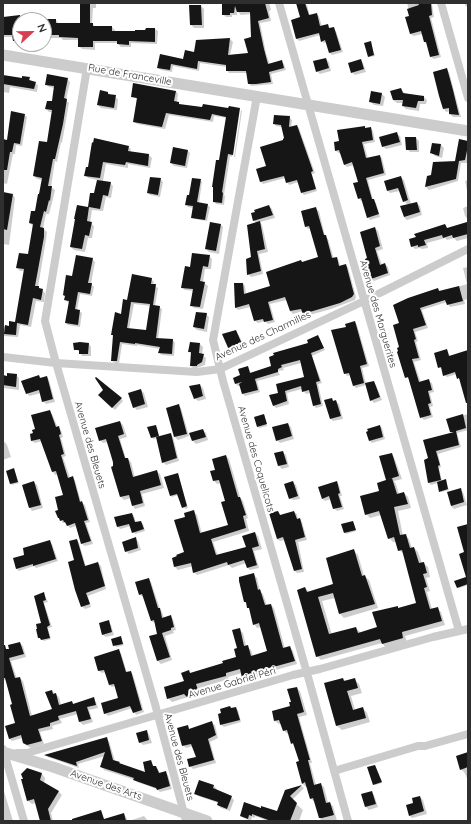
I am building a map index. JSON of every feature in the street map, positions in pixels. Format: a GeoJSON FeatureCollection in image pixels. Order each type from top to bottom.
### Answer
{"type":"FeatureCollection","features":[{"type":"Feature","properties":{"kind":"street","name":"Avenue des Marguerites"},"geometry":{"type":"LineString","coordinates":[[278,3],[459,631]]}},
{"type":"Feature","properties":{"kind":"street"},"geometry":{"type":"LineString","coordinates":[[441,3],[468,98]]}},
{"type":"Feature","properties":{"kind":"street","name":"Rue de Franceville"},"geometry":{"type":"LineString","coordinates":[[3,55],[468,131]]}},
{"type":"Feature","properties":{"kind":"street","name":"Avenue des Bleuets"},"geometry":{"type":"LineString","coordinates":[[87,68],[46,321],[56,363],[185,817]]}},
{"type":"Feature","properties":{"kind":"street","name":"Avenue des Coquelicots"},"geometry":{"type":"LineString","coordinates":[[257,96],[213,340],[348,821]]}},
{"type":"Feature","properties":{"kind":"street","name":"Avenue des Charmilles"},"geometry":{"type":"LineString","coordinates":[[3,357],[56,363],[197,372],[220,369],[364,301],[468,249]]}},
{"type":"Feature","properties":{"kind":"street","name":"Avenue Gabriel Péri"},"geometry":{"type":"LineString","coordinates":[[3,752],[27,753],[285,678],[433,637],[468,629]]}},
{"type":"Feature","properties":{"kind":"street"},"geometry":{"type":"LineString","coordinates":[[334,771],[418,746],[425,746],[468,734]]}},
{"type":"Feature","properties":{"kind":"street"},"geometry":{"type":"LineString","coordinates":[[3,752],[24,821]]}},
{"type":"Feature","properties":{"kind":"street","name":"Avenue des Arts"},"geometry":{"type":"LineString","coordinates":[[3,752],[53,767],[185,817],[207,821]]}},
{"type":"Feature","properties":{"kind":"building"},"geometry":{"type":"Polygon","coordinates":[[[80,3],[90,3],[90,23],[93,23],[93,26],[112,26],[112,31],[135,31],[145,30],[146,28],[155,28],[155,42],[129,41],[129,45],[117,44],[117,41],[93,41],[93,47],[78,47],[78,38],[52,35],[52,19],[56,19],[56,23],[80,23],[80,3]]]}},
{"type":"Feature","properties":{"kind":"building"},"geometry":{"type":"Polygon","coordinates":[[[222,3],[265,3],[269,18],[258,21],[268,64],[282,60],[284,68],[269,72],[271,82],[248,84],[246,71],[226,71],[226,65],[198,61],[197,69],[171,64],[170,70],[157,68],[160,54],[183,59],[185,50],[194,52],[196,40],[230,38],[228,55],[248,53],[244,39],[251,37],[250,12],[237,12],[235,6],[234,13],[230,13],[230,15],[222,15],[222,3]]]}},
{"type":"Feature","properties":{"kind":"building"},"geometry":{"type":"Polygon","coordinates":[[[296,3],[305,3],[309,15],[317,13],[320,26],[328,24],[329,28],[334,27],[341,50],[329,53],[325,40],[321,42],[319,33],[296,39],[291,20],[300,17],[296,3]]]}},
{"type":"Feature","properties":{"kind":"building"},"geometry":{"type":"Polygon","coordinates":[[[418,3],[431,3],[432,15],[429,16],[439,55],[430,57],[421,31],[410,34],[405,17],[409,16],[407,9],[419,5],[418,3]]]}},
{"type":"Feature","properties":{"kind":"building"},"geometry":{"type":"Polygon","coordinates":[[[189,5],[201,5],[202,25],[190,25],[189,5]]]}},
{"type":"Feature","properties":{"kind":"building"},"geometry":{"type":"Polygon","coordinates":[[[12,16],[12,35],[3,35],[3,17],[12,16]]]}},
{"type":"Feature","properties":{"kind":"building"},"geometry":{"type":"Polygon","coordinates":[[[371,41],[374,55],[368,57],[364,43],[371,41]]]}},
{"type":"Feature","properties":{"kind":"building"},"geometry":{"type":"Polygon","coordinates":[[[326,58],[329,68],[316,72],[313,61],[326,58]]]}},
{"type":"Feature","properties":{"kind":"building"},"geometry":{"type":"Polygon","coordinates":[[[361,59],[364,69],[351,73],[348,63],[361,59]]]}},
{"type":"Feature","properties":{"kind":"building"},"geometry":{"type":"Polygon","coordinates":[[[447,68],[459,115],[449,114],[449,108],[443,109],[439,96],[433,72],[447,68]]]}},
{"type":"Feature","properties":{"kind":"building"},"geometry":{"type":"Polygon","coordinates":[[[47,74],[68,78],[64,98],[67,99],[63,124],[55,159],[53,159],[48,186],[52,186],[50,201],[49,200],[46,212],[44,211],[40,227],[44,228],[44,237],[35,286],[39,286],[39,288],[43,289],[41,300],[33,298],[28,325],[17,323],[16,335],[4,334],[5,325],[9,326],[9,321],[15,322],[24,269],[16,268],[19,253],[28,254],[33,224],[29,223],[31,211],[35,211],[42,178],[33,176],[39,141],[47,142],[52,110],[45,109],[47,101],[52,101],[54,86],[45,85],[47,74]]]}},
{"type":"Feature","properties":{"kind":"building"},"geometry":{"type":"Polygon","coordinates":[[[3,75],[22,78],[22,76],[30,77],[29,80],[36,82],[34,89],[3,84],[3,75]]]}},
{"type":"Feature","properties":{"kind":"building"},"geometry":{"type":"Polygon","coordinates":[[[133,83],[176,91],[174,101],[179,102],[179,104],[202,107],[203,104],[228,108],[229,106],[240,108],[233,155],[228,154],[222,192],[222,203],[213,202],[212,187],[216,160],[219,160],[226,117],[212,114],[210,120],[166,113],[162,127],[133,122],[137,98],[131,97],[133,83]]]}},
{"type":"Feature","properties":{"kind":"building"},"geometry":{"type":"Polygon","coordinates":[[[401,88],[403,93],[424,96],[424,101],[418,101],[416,108],[402,106],[403,100],[393,100],[390,91],[401,88]]]}},
{"type":"Feature","properties":{"kind":"building"},"geometry":{"type":"Polygon","coordinates":[[[100,90],[108,92],[108,94],[116,95],[114,108],[97,105],[100,90]]]}},
{"type":"Feature","properties":{"kind":"building"},"geometry":{"type":"Polygon","coordinates":[[[371,91],[382,93],[380,104],[369,102],[371,91]]]}},
{"type":"Feature","properties":{"kind":"building"},"geometry":{"type":"Polygon","coordinates":[[[11,111],[25,114],[20,144],[14,143],[12,152],[10,152],[7,170],[3,170],[3,139],[7,140],[11,111]]]}},
{"type":"Feature","properties":{"kind":"building"},"geometry":{"type":"Polygon","coordinates":[[[274,115],[290,116],[289,127],[297,125],[313,171],[311,172],[316,189],[301,193],[297,180],[286,183],[284,176],[260,182],[256,169],[266,166],[260,147],[283,140],[284,138],[281,125],[273,124],[274,115]]]}},
{"type":"Feature","properties":{"kind":"building"},"geometry":{"type":"Polygon","coordinates":[[[365,126],[365,128],[371,127],[373,140],[362,142],[366,158],[380,155],[384,173],[366,178],[372,199],[374,199],[379,214],[367,218],[361,198],[358,199],[353,183],[358,182],[352,162],[344,165],[339,150],[335,151],[334,142],[339,141],[337,130],[365,126]]]}},
{"type":"Feature","properties":{"kind":"building"},"geometry":{"type":"Polygon","coordinates":[[[397,132],[400,142],[382,147],[379,137],[397,132]]]}},
{"type":"Feature","properties":{"kind":"building"},"geometry":{"type":"Polygon","coordinates":[[[405,137],[416,137],[417,150],[406,150],[405,137]]]}},
{"type":"Feature","properties":{"kind":"building"},"geometry":{"type":"Polygon","coordinates":[[[94,138],[129,146],[128,151],[149,154],[148,166],[126,162],[125,165],[103,162],[100,178],[84,176],[86,167],[88,167],[94,138]]]}},
{"type":"Feature","properties":{"kind":"building"},"geometry":{"type":"Polygon","coordinates":[[[459,139],[468,141],[468,146],[465,160],[459,161],[456,179],[425,187],[427,176],[431,175],[433,162],[457,161],[455,161],[459,139]]]}},
{"type":"Feature","properties":{"kind":"building"},"geometry":{"type":"Polygon","coordinates":[[[432,143],[441,144],[439,156],[430,153],[432,143]]]}},
{"type":"Feature","properties":{"kind":"building"},"geometry":{"type":"Polygon","coordinates":[[[173,147],[188,150],[185,166],[170,163],[173,147]]]}},
{"type":"Feature","properties":{"kind":"building"},"geometry":{"type":"Polygon","coordinates":[[[401,176],[408,200],[403,202],[398,188],[387,191],[384,181],[401,176]]]}},
{"type":"Feature","properties":{"kind":"building"},"geometry":{"type":"Polygon","coordinates":[[[150,177],[161,178],[158,195],[147,193],[150,177]]]}},
{"type":"Feature","properties":{"kind":"building"},"geometry":{"type":"Polygon","coordinates":[[[192,178],[201,179],[197,202],[208,204],[205,220],[191,218],[193,206],[185,205],[187,195],[189,195],[192,178]]]}},
{"type":"Feature","properties":{"kind":"building"},"geometry":{"type":"Polygon","coordinates":[[[97,180],[111,182],[108,196],[103,195],[100,209],[89,207],[87,221],[92,222],[89,236],[85,235],[82,249],[70,247],[77,205],[88,207],[90,193],[94,193],[97,180]]]}},
{"type":"Feature","properties":{"kind":"building"},"geometry":{"type":"Polygon","coordinates":[[[3,192],[13,194],[7,230],[3,229],[3,192]]]}},
{"type":"Feature","properties":{"kind":"building"},"geometry":{"type":"Polygon","coordinates":[[[417,202],[420,212],[404,217],[400,206],[417,202]]]}},
{"type":"Feature","properties":{"kind":"building"},"geometry":{"type":"Polygon","coordinates":[[[269,205],[273,215],[253,221],[251,213],[255,212],[254,210],[269,205]]]}},
{"type":"Feature","properties":{"kind":"building"},"geometry":{"type":"Polygon","coordinates":[[[316,207],[332,258],[337,257],[339,266],[346,264],[354,294],[352,297],[340,303],[303,314],[301,309],[290,311],[285,297],[268,302],[273,320],[264,322],[263,319],[254,321],[249,304],[235,308],[234,283],[243,283],[244,294],[270,286],[266,272],[301,260],[302,262],[318,257],[309,226],[305,227],[301,211],[316,207]]]}},
{"type":"Feature","properties":{"kind":"building"},"geometry":{"type":"Polygon","coordinates":[[[260,221],[265,249],[257,251],[261,271],[247,275],[246,259],[251,257],[247,225],[260,221]]]}},
{"type":"Feature","properties":{"kind":"building"},"geometry":{"type":"Polygon","coordinates":[[[210,222],[221,224],[216,251],[205,249],[210,222]]]}},
{"type":"Feature","properties":{"kind":"building"},"geometry":{"type":"Polygon","coordinates":[[[467,222],[468,234],[453,238],[452,235],[443,238],[442,235],[424,240],[426,245],[411,247],[409,239],[416,237],[414,234],[445,224],[447,228],[467,222]]]}},
{"type":"Feature","properties":{"kind":"building"},"geometry":{"type":"Polygon","coordinates":[[[375,227],[380,246],[375,248],[380,265],[385,263],[388,273],[371,279],[365,259],[367,258],[360,232],[375,227]]]}},
{"type":"Feature","properties":{"kind":"building"},"geometry":{"type":"Polygon","coordinates":[[[192,253],[210,255],[208,267],[203,266],[200,281],[205,282],[200,307],[190,306],[193,289],[181,288],[185,266],[190,267],[192,253]]]}},
{"type":"Feature","properties":{"kind":"building"},"geometry":{"type":"Polygon","coordinates":[[[76,255],[93,258],[88,283],[92,283],[90,294],[78,292],[75,309],[80,310],[78,325],[65,323],[69,301],[64,300],[65,296],[63,295],[66,275],[72,276],[76,255]]]}},
{"type":"Feature","properties":{"kind":"building"},"geometry":{"type":"Polygon","coordinates":[[[132,274],[152,278],[151,284],[156,284],[153,305],[160,306],[156,338],[173,339],[172,354],[158,353],[160,347],[120,342],[117,361],[111,361],[113,335],[111,335],[115,312],[121,314],[123,299],[127,300],[132,274]],[[131,302],[127,328],[146,330],[150,304],[131,302]]]}},
{"type":"Feature","properties":{"kind":"building"},"geometry":{"type":"Polygon","coordinates":[[[459,286],[463,301],[447,305],[445,300],[420,308],[426,325],[413,329],[416,339],[414,340],[419,358],[412,359],[419,382],[429,379],[432,390],[428,391],[431,403],[428,404],[431,415],[420,418],[408,377],[405,378],[397,352],[397,348],[399,347],[393,325],[399,323],[393,305],[408,298],[438,288],[439,291],[459,286]]]}},
{"type":"Feature","properties":{"kind":"building"},"geometry":{"type":"Polygon","coordinates":[[[196,312],[207,313],[204,329],[193,327],[196,312]]]}},
{"type":"Feature","properties":{"kind":"building"},"geometry":{"type":"Polygon","coordinates":[[[355,321],[367,364],[360,366],[364,383],[353,386],[349,373],[344,374],[331,330],[346,327],[345,324],[355,321]]]}},
{"type":"Feature","properties":{"kind":"building"},"geometry":{"type":"Polygon","coordinates":[[[236,330],[242,344],[229,350],[222,334],[236,330]]]}},
{"type":"Feature","properties":{"kind":"building"},"geometry":{"type":"Polygon","coordinates":[[[318,335],[324,348],[311,353],[320,381],[316,382],[321,404],[313,406],[309,390],[302,392],[301,386],[285,391],[287,401],[273,406],[269,395],[278,393],[276,384],[304,377],[300,360],[281,365],[282,367],[278,369],[278,372],[255,379],[258,390],[242,394],[239,384],[242,382],[235,384],[233,378],[240,375],[238,369],[248,366],[250,373],[271,366],[269,357],[274,355],[273,353],[308,343],[307,340],[318,335]]]}},
{"type":"Feature","properties":{"kind":"building"},"geometry":{"type":"Polygon","coordinates":[[[190,342],[200,343],[199,353],[204,354],[202,362],[197,366],[190,366],[191,352],[188,352],[190,342]]]}},
{"type":"Feature","properties":{"kind":"building"},"geometry":{"type":"Polygon","coordinates":[[[73,343],[89,343],[88,354],[79,354],[79,350],[74,350],[73,343]]]}},
{"type":"Feature","properties":{"kind":"building"},"geometry":{"type":"Polygon","coordinates":[[[447,349],[449,356],[468,350],[468,403],[466,403],[459,378],[457,379],[455,372],[443,376],[441,367],[438,368],[434,353],[447,349]]]}},
{"type":"Feature","properties":{"kind":"building"},"geometry":{"type":"Polygon","coordinates":[[[7,373],[17,374],[16,387],[3,385],[3,375],[7,376],[7,373]]]}},
{"type":"Feature","properties":{"kind":"building"},"geometry":{"type":"Polygon","coordinates":[[[39,375],[40,378],[47,376],[53,399],[42,402],[39,390],[26,394],[21,381],[39,375]]]}},
{"type":"Feature","properties":{"kind":"building"},"geometry":{"type":"Polygon","coordinates":[[[96,377],[122,398],[112,408],[98,395],[103,390],[95,378],[96,377]]]}},
{"type":"Feature","properties":{"kind":"building"},"geometry":{"type":"Polygon","coordinates":[[[374,381],[380,397],[370,401],[365,383],[374,381]]]}},
{"type":"Feature","properties":{"kind":"building"},"geometry":{"type":"Polygon","coordinates":[[[200,384],[203,396],[194,399],[189,386],[200,384]]]}},
{"type":"Feature","properties":{"kind":"building"},"geometry":{"type":"Polygon","coordinates":[[[141,389],[145,404],[133,408],[128,393],[141,389]]]}},
{"type":"Feature","properties":{"kind":"building"},"geometry":{"type":"Polygon","coordinates":[[[332,398],[333,401],[336,400],[341,416],[330,419],[324,400],[332,398]]]}},
{"type":"Feature","properties":{"kind":"building"},"geometry":{"type":"Polygon","coordinates":[[[179,404],[187,434],[174,437],[166,408],[179,404]]]}},
{"type":"Feature","properties":{"kind":"building"},"geometry":{"type":"Polygon","coordinates":[[[50,410],[56,427],[59,426],[61,434],[59,435],[64,454],[61,455],[68,478],[73,476],[80,502],[82,501],[88,520],[84,521],[91,541],[81,544],[75,523],[67,526],[63,520],[60,521],[55,511],[58,510],[55,497],[63,495],[56,471],[52,472],[40,439],[31,441],[30,434],[33,433],[32,430],[35,429],[31,415],[50,410]]]}},
{"type":"Feature","properties":{"kind":"building"},"geometry":{"type":"Polygon","coordinates":[[[264,414],[267,424],[257,427],[254,417],[264,414]]]}},
{"type":"Feature","properties":{"kind":"building"},"geometry":{"type":"Polygon","coordinates":[[[463,414],[466,428],[456,431],[459,445],[436,451],[440,465],[438,466],[441,480],[428,483],[424,460],[428,458],[423,440],[454,432],[450,432],[446,419],[463,414]]]}},
{"type":"Feature","properties":{"kind":"building"},"geometry":{"type":"Polygon","coordinates":[[[120,421],[124,434],[118,436],[125,458],[128,458],[133,477],[157,470],[161,485],[140,491],[143,503],[132,506],[129,495],[120,497],[111,467],[113,466],[113,462],[106,439],[99,441],[95,428],[120,421]]]}},
{"type":"Feature","properties":{"kind":"building"},"geometry":{"type":"Polygon","coordinates":[[[288,423],[292,436],[276,441],[272,427],[288,423]]]}},
{"type":"Feature","properties":{"kind":"building"},"geometry":{"type":"Polygon","coordinates":[[[156,425],[159,436],[151,438],[147,427],[156,425]]]}},
{"type":"Feature","properties":{"kind":"building"},"geometry":{"type":"Polygon","coordinates":[[[380,425],[383,437],[369,441],[366,432],[368,431],[367,429],[380,425]]]}},
{"type":"Feature","properties":{"kind":"building"},"geometry":{"type":"Polygon","coordinates":[[[203,429],[206,437],[192,441],[189,433],[203,429]]]}},
{"type":"Feature","properties":{"kind":"building"},"geometry":{"type":"Polygon","coordinates":[[[171,433],[177,458],[162,463],[156,437],[171,433]]]}},
{"type":"Feature","properties":{"kind":"building"},"geometry":{"type":"Polygon","coordinates":[[[283,451],[287,464],[278,466],[274,453],[283,451]]]}},
{"type":"Feature","properties":{"kind":"building"},"geometry":{"type":"Polygon","coordinates":[[[392,453],[399,476],[386,480],[379,456],[392,453]]]}},
{"type":"Feature","properties":{"kind":"building"},"geometry":{"type":"Polygon","coordinates":[[[226,455],[238,497],[240,497],[246,515],[243,516],[246,528],[211,539],[216,555],[246,547],[242,536],[255,532],[259,546],[252,548],[257,565],[247,568],[244,560],[228,565],[227,562],[193,573],[191,563],[174,567],[172,558],[184,552],[174,520],[185,517],[184,513],[194,510],[200,533],[228,525],[221,502],[225,501],[219,480],[213,481],[210,471],[215,470],[212,459],[226,455]]]}},
{"type":"Feature","properties":{"kind":"building"},"geometry":{"type":"Polygon","coordinates":[[[14,468],[18,482],[10,484],[6,471],[14,468]]]}},
{"type":"Feature","properties":{"kind":"building"},"geometry":{"type":"Polygon","coordinates":[[[178,473],[187,506],[182,508],[177,494],[170,496],[164,477],[178,473]]]}},
{"type":"Feature","properties":{"kind":"building"},"geometry":{"type":"Polygon","coordinates":[[[392,478],[397,494],[404,492],[408,504],[394,507],[400,535],[406,534],[410,548],[414,547],[419,563],[424,562],[427,573],[423,574],[427,587],[424,588],[430,609],[438,607],[442,621],[402,632],[403,638],[382,644],[380,639],[316,657],[297,590],[305,587],[307,592],[333,584],[326,558],[354,549],[362,576],[365,575],[375,604],[339,614],[333,593],[318,597],[329,634],[356,627],[358,633],[377,627],[372,612],[398,606],[398,608],[416,603],[402,550],[398,551],[394,537],[388,539],[379,511],[365,515],[360,496],[379,491],[377,483],[392,478]]]}},
{"type":"Feature","properties":{"kind":"building"},"geometry":{"type":"Polygon","coordinates":[[[446,479],[448,489],[439,492],[437,482],[446,479]]]}},
{"type":"Feature","properties":{"kind":"building"},"geometry":{"type":"Polygon","coordinates":[[[34,481],[41,505],[29,508],[22,485],[34,481]]]}},
{"type":"Feature","properties":{"kind":"building"},"geometry":{"type":"Polygon","coordinates":[[[293,481],[298,496],[289,499],[284,484],[293,481]]]}},
{"type":"Feature","properties":{"kind":"building"},"geometry":{"type":"Polygon","coordinates":[[[337,481],[340,493],[338,494],[342,507],[333,509],[329,496],[322,499],[318,487],[337,481]]]}},
{"type":"Feature","properties":{"kind":"building"},"geometry":{"type":"Polygon","coordinates":[[[461,488],[464,502],[451,506],[447,492],[461,488]]]}},
{"type":"Feature","properties":{"kind":"building"},"geometry":{"type":"Polygon","coordinates":[[[278,511],[280,515],[294,511],[297,519],[300,518],[305,537],[295,540],[302,569],[294,571],[283,537],[277,539],[269,513],[278,511]]]}},
{"type":"Feature","properties":{"kind":"building"},"geometry":{"type":"Polygon","coordinates":[[[132,513],[135,522],[141,521],[144,529],[132,533],[129,524],[117,527],[114,517],[132,513]]]}},
{"type":"Feature","properties":{"kind":"building"},"geometry":{"type":"Polygon","coordinates":[[[353,521],[356,530],[344,533],[341,524],[353,521]]]}},
{"type":"Feature","properties":{"kind":"building"},"geometry":{"type":"Polygon","coordinates":[[[468,524],[468,584],[457,588],[454,581],[466,577],[459,554],[464,552],[457,527],[468,524]]]}},
{"type":"Feature","properties":{"kind":"building"},"geometry":{"type":"Polygon","coordinates":[[[136,537],[138,548],[125,552],[122,542],[136,537]]]}},
{"type":"Feature","properties":{"kind":"building"},"geometry":{"type":"Polygon","coordinates":[[[77,539],[85,566],[98,562],[105,586],[86,593],[90,604],[81,607],[68,562],[74,560],[69,541],[77,539]]]}},
{"type":"Feature","properties":{"kind":"building"},"geometry":{"type":"Polygon","coordinates":[[[50,540],[56,559],[33,566],[33,564],[16,569],[13,558],[24,555],[23,548],[50,540]]]}},
{"type":"Feature","properties":{"kind":"building"},"geometry":{"type":"Polygon","coordinates":[[[254,573],[258,590],[260,589],[265,605],[271,604],[283,648],[290,646],[295,661],[255,672],[256,674],[242,678],[240,669],[226,673],[226,676],[196,684],[198,690],[189,693],[187,697],[184,694],[167,699],[164,687],[184,681],[181,673],[189,670],[190,673],[223,663],[222,661],[236,657],[234,649],[237,648],[232,630],[240,628],[244,646],[248,645],[251,656],[267,651],[259,623],[253,625],[249,608],[247,608],[246,602],[244,602],[239,581],[239,577],[254,573]]]}},
{"type":"Feature","properties":{"kind":"building"},"geometry":{"type":"Polygon","coordinates":[[[149,578],[162,618],[171,615],[174,627],[171,628],[171,630],[162,633],[170,657],[157,661],[149,636],[157,634],[154,620],[151,621],[142,594],[139,595],[135,582],[149,578]]]}},
{"type":"Feature","properties":{"kind":"building"},"geometry":{"type":"Polygon","coordinates":[[[44,592],[46,600],[43,601],[50,625],[47,627],[50,638],[41,640],[38,638],[36,629],[36,624],[41,623],[34,596],[44,592]]]}},
{"type":"Feature","properties":{"kind":"building"},"geometry":{"type":"Polygon","coordinates":[[[109,620],[112,632],[102,635],[99,623],[109,620]]]}},
{"type":"Feature","properties":{"kind":"building"},"geometry":{"type":"Polygon","coordinates":[[[121,636],[123,644],[113,646],[111,639],[121,636]]]}},
{"type":"Feature","properties":{"kind":"building"},"geometry":{"type":"Polygon","coordinates":[[[20,642],[24,654],[9,658],[15,678],[20,677],[30,716],[52,709],[45,692],[52,690],[53,694],[56,693],[59,705],[72,701],[73,704],[94,697],[96,705],[87,707],[91,719],[79,722],[76,711],[58,716],[59,720],[50,723],[50,726],[38,729],[42,741],[27,745],[23,743],[21,735],[9,739],[5,726],[15,723],[10,705],[12,704],[5,678],[3,678],[3,645],[5,645],[6,649],[9,649],[8,645],[20,642]]]}},
{"type":"Feature","properties":{"kind":"building"},"geometry":{"type":"Polygon","coordinates":[[[119,649],[126,672],[131,671],[142,710],[133,713],[130,706],[104,714],[101,703],[118,698],[114,684],[109,685],[104,670],[98,671],[94,657],[119,649]]]}},
{"type":"Feature","properties":{"kind":"building"},"geometry":{"type":"Polygon","coordinates":[[[343,678],[344,681],[355,678],[358,688],[347,691],[353,710],[363,707],[366,718],[336,726],[324,683],[343,678]]]}},
{"type":"Feature","properties":{"kind":"building"},"geometry":{"type":"Polygon","coordinates":[[[297,687],[304,712],[297,714],[310,760],[308,760],[314,785],[321,783],[326,803],[330,802],[334,815],[322,818],[319,818],[313,798],[310,799],[305,782],[302,784],[296,762],[299,761],[293,743],[291,744],[287,730],[283,731],[279,720],[274,721],[272,711],[290,706],[289,702],[291,702],[287,689],[297,687]]]}},
{"type":"Feature","properties":{"kind":"building"},"geometry":{"type":"Polygon","coordinates":[[[230,706],[231,708],[236,707],[240,720],[220,725],[218,714],[221,713],[220,709],[230,706]]]}},
{"type":"Feature","properties":{"kind":"building"},"geometry":{"type":"Polygon","coordinates":[[[212,721],[216,735],[208,739],[214,760],[189,767],[187,759],[196,757],[191,744],[182,746],[177,728],[188,725],[189,729],[212,721]]]}},
{"type":"Feature","properties":{"kind":"building"},"geometry":{"type":"Polygon","coordinates":[[[147,730],[149,740],[139,743],[136,733],[147,730]]]}},
{"type":"Feature","properties":{"kind":"building"},"geometry":{"type":"Polygon","coordinates":[[[107,737],[113,760],[145,772],[143,762],[151,760],[153,766],[156,766],[159,773],[166,771],[170,786],[157,790],[156,788],[133,780],[134,778],[100,767],[105,752],[76,762],[77,766],[44,755],[107,737]]]}},
{"type":"Feature","properties":{"kind":"building"},"geometry":{"type":"Polygon","coordinates":[[[468,752],[468,767],[460,770],[456,756],[468,752]]]}},
{"type":"Feature","properties":{"kind":"building"},"geometry":{"type":"Polygon","coordinates":[[[375,765],[382,782],[373,785],[367,767],[375,765]]]}},
{"type":"Feature","properties":{"kind":"building"},"geometry":{"type":"Polygon","coordinates":[[[27,768],[42,773],[40,780],[59,791],[48,809],[51,821],[40,821],[34,799],[27,801],[21,774],[27,768]]]}},
{"type":"Feature","properties":{"kind":"building"},"geometry":{"type":"Polygon","coordinates":[[[199,780],[214,785],[213,788],[232,796],[227,809],[217,805],[218,802],[194,794],[199,780]]]}},
{"type":"Feature","properties":{"kind":"building"},"geometry":{"type":"Polygon","coordinates":[[[302,785],[290,796],[297,803],[290,821],[271,821],[252,814],[252,816],[249,815],[248,819],[240,816],[244,802],[261,808],[261,806],[277,811],[285,790],[302,785]]]}},
{"type":"Feature","properties":{"kind":"building"},"geometry":{"type":"Polygon","coordinates":[[[372,791],[376,804],[365,807],[361,794],[372,791]]]}},
{"type":"Feature","properties":{"kind":"building"},"geometry":{"type":"Polygon","coordinates":[[[420,796],[424,811],[409,816],[406,805],[413,803],[412,798],[420,796]]]}},
{"type":"Feature","properties":{"kind":"building"},"geometry":{"type":"Polygon","coordinates":[[[101,810],[104,819],[124,813],[126,821],[72,821],[72,819],[101,810]]]}}]}
